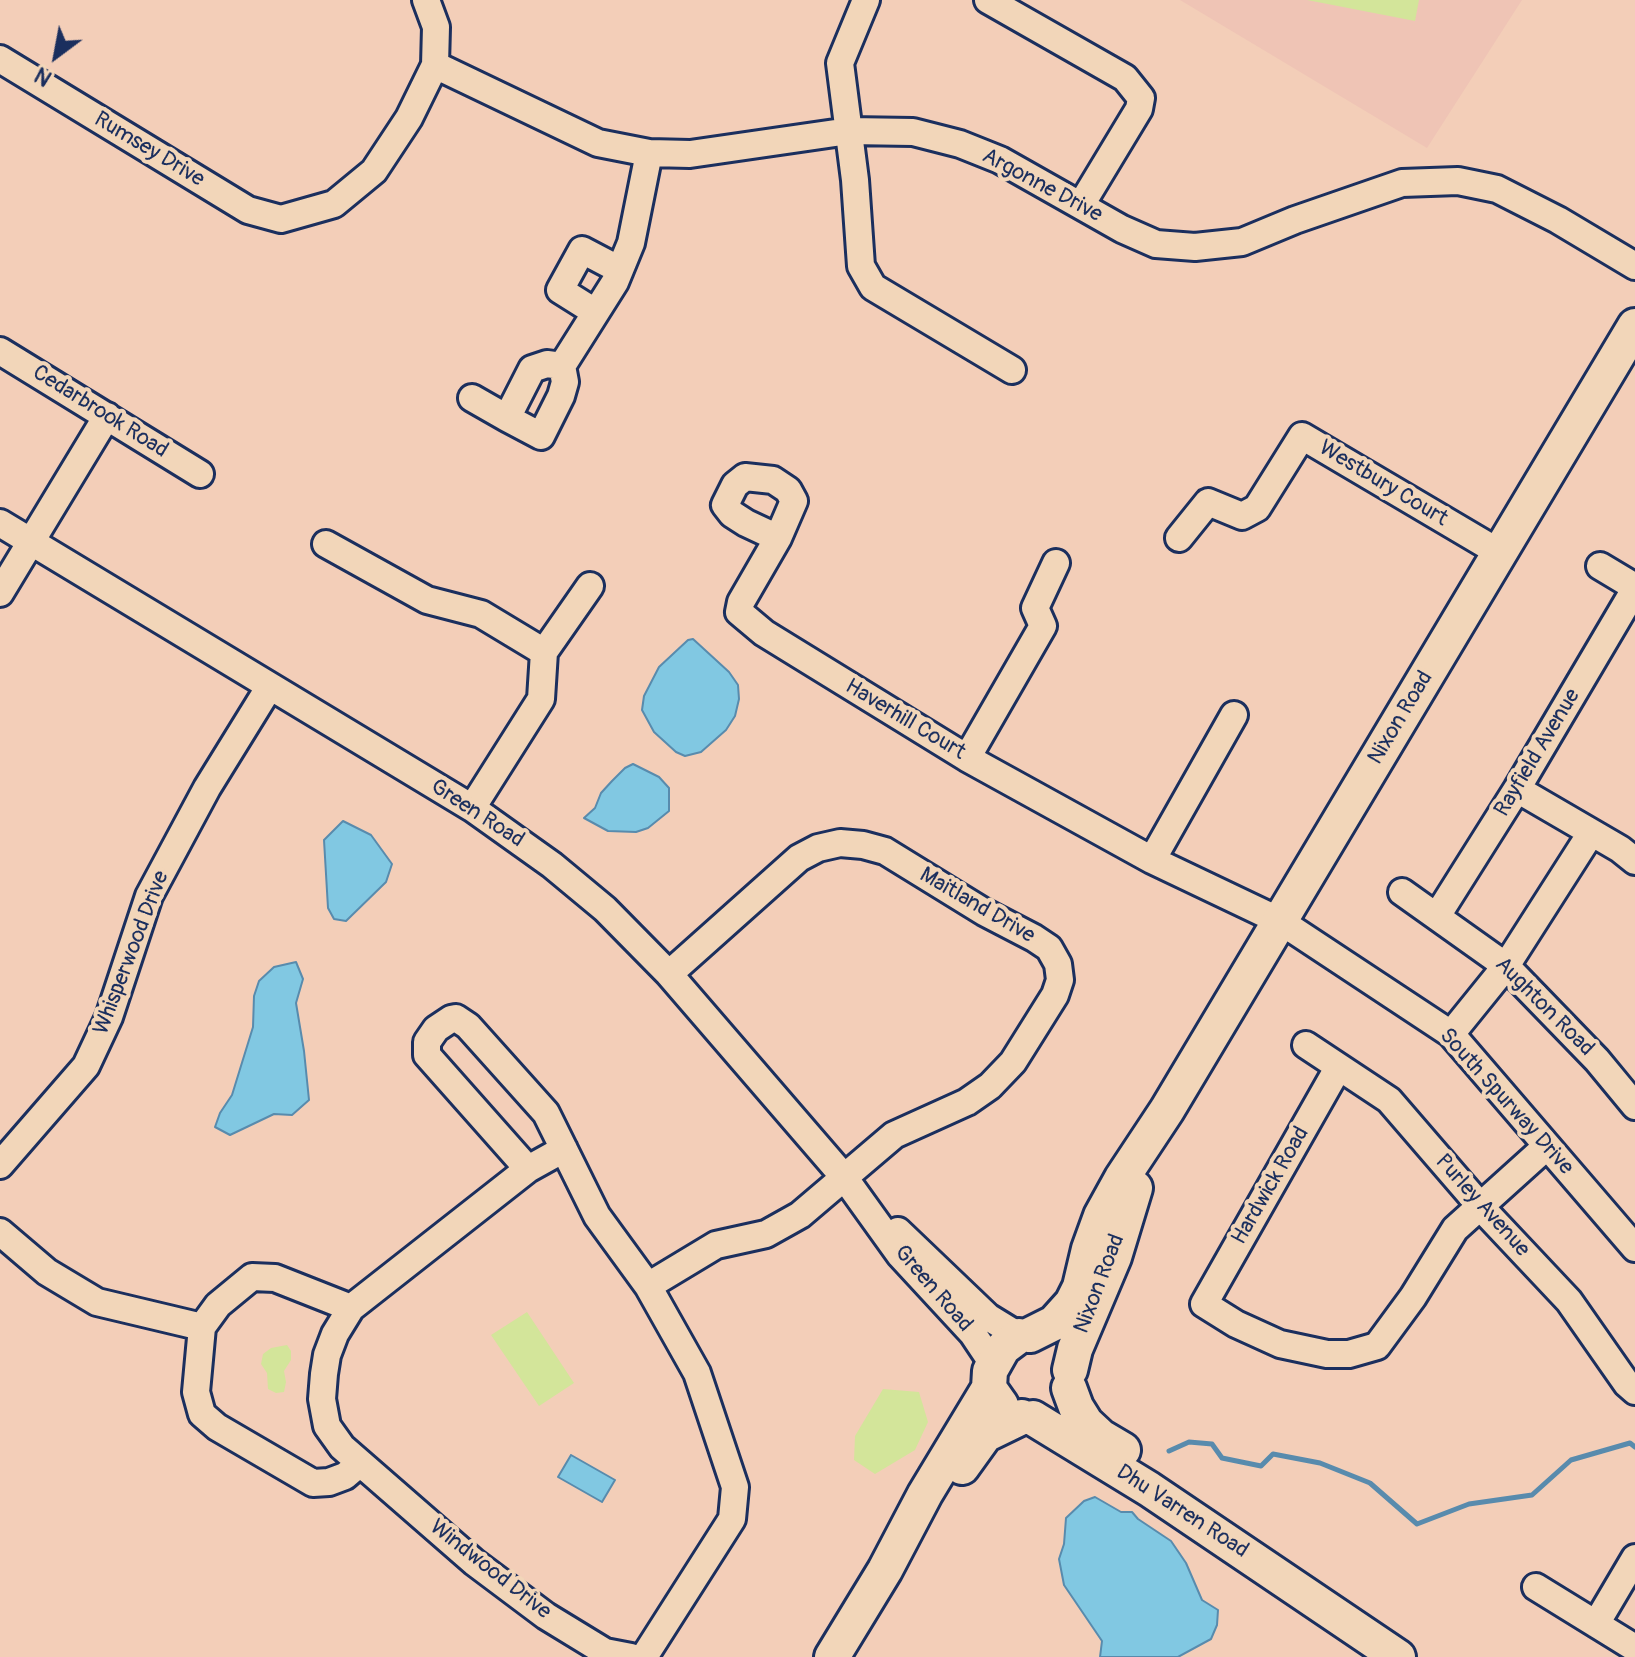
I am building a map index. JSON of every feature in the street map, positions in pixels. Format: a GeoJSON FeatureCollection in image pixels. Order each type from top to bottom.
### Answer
{"type":"FeatureCollection","features":[{"type":"Feature","properties":{"kind":"main road","name":"Nixon Road"},"geometry":{"type":"LineString","coordinates":[[1024,1336],[1054,1323],[1072,1303],[1080,1287],[1101,1216],[1122,1178],[1167,1110],[1635,326]]}},
{"type":"Feature","properties":{"kind":"main road","name":"Nixon Road"},"geometry":{"type":"LineString","coordinates":[[1070,1379],[1079,1340],[1114,1257],[1132,1194],[1167,1110]]}},
{"type":"Feature","properties":{"kind":"main road"},"geometry":{"type":"LineString","coordinates":[[832,1657],[885,1570],[990,1380],[1003,1348],[1024,1336],[1044,1339],[1064,1355],[1070,1379],[1055,1407],[1044,1415],[1027,1417],[985,1435],[885,1570]]}},
{"type":"Feature","properties":{"kind":"main road","name":"Dhu Varren Road"},"geometry":{"type":"LineString","coordinates":[[1070,1379],[1081,1415],[1101,1437],[1188,1491],[1329,1608]]}},
{"type":"Feature","properties":{"kind":"main road"},"geometry":{"type":"LineString","coordinates":[[990,1380],[997,1402],[1007,1411],[1027,1417]]}},
{"type":"Feature","properties":{"kind":"main road","name":"Dhu Varren Road"},"geometry":{"type":"LineString","coordinates":[[1027,1417],[1149,1489],[1398,1657]]}},
{"type":"Feature","properties":{"kind":"street"},"geometry":{"type":"LineString","coordinates":[[426,0],[436,27],[435,65]]}},
{"type":"Feature","properties":{"kind":"street"},"geometry":{"type":"LineString","coordinates":[[866,0],[840,63],[861,266],[873,287],[1012,370]]}},
{"type":"Feature","properties":{"kind":"street"},"geometry":{"type":"LineString","coordinates":[[988,0],[1125,78],[1141,98],[1139,109],[1081,205]]}},
{"type":"Feature","properties":{"kind":"street","name":"Rumsey Drive"},"geometry":{"type":"LineString","coordinates":[[0,59],[248,210],[281,219],[334,204],[374,171],[409,118],[435,65]]}},
{"type":"Feature","properties":{"kind":"street","name":"Argonne Drive"},"geometry":{"type":"LineString","coordinates":[[435,65],[598,143],[649,153],[690,154],[849,131],[913,132],[960,144],[1000,160],[1122,229],[1156,244],[1218,246],[1242,242],[1402,183],[1458,181],[1497,189],[1558,220],[1635,266]]}},
{"type":"Feature","properties":{"kind":"street"},"geometry":{"type":"LineString","coordinates":[[472,398],[541,436],[561,396],[565,382],[562,366],[620,270],[631,243],[649,153]]}},
{"type":"Feature","properties":{"kind":"street"},"geometry":{"type":"LineString","coordinates":[[595,312],[560,290],[582,250],[620,270]]}},
{"type":"Feature","properties":{"kind":"street","name":"Cedarbrook Road"},"geometry":{"type":"LineString","coordinates":[[0,351],[200,474]]}},
{"type":"Feature","properties":{"kind":"street"},"geometry":{"type":"LineString","coordinates":[[507,418],[532,369],[547,364],[562,366]]}},
{"type":"Feature","properties":{"kind":"street"},"geometry":{"type":"LineString","coordinates":[[0,593],[107,416]]}},
{"type":"Feature","properties":{"kind":"street","name":"Westbury Court"},"geometry":{"type":"LineString","coordinates":[[1179,538],[1208,502],[1242,516],[1257,508],[1302,436],[1500,553]]}},
{"type":"Feature","properties":{"kind":"street","name":"Green Road"},"geometry":{"type":"LineString","coordinates":[[0,523],[472,808],[552,865],[594,900],[669,974],[844,1177],[900,1255],[973,1334],[989,1358],[990,1380]]}},
{"type":"Feature","properties":{"kind":"street","name":"Haverhill Court"},"geometry":{"type":"LineString","coordinates":[[778,538],[741,602],[739,612],[764,633],[967,758],[1152,860],[1280,921]]}},
{"type":"Feature","properties":{"kind":"street"},"geometry":{"type":"LineString","coordinates":[[326,544],[427,600],[481,614],[544,652]]}},
{"type":"Feature","properties":{"kind":"street"},"geometry":{"type":"LineString","coordinates":[[967,758],[1043,626],[1035,608],[1056,563]]}},
{"type":"Feature","properties":{"kind":"street","name":"Rayfield Avenue"},"geometry":{"type":"LineString","coordinates":[[1437,916],[1517,789],[1635,588],[1600,566]]}},
{"type":"Feature","properties":{"kind":"street"},"geometry":{"type":"LineString","coordinates":[[472,808],[541,699],[544,652],[590,586]]}},
{"type":"Feature","properties":{"kind":"street","name":"Whisperwood Drive"},"geometry":{"type":"LineString","coordinates":[[0,1165],[86,1066],[109,1017],[149,896],[207,788],[270,686]]}},
{"type":"Feature","properties":{"kind":"street"},"geometry":{"type":"LineString","coordinates":[[1152,860],[1234,715]]}},
{"type":"Feature","properties":{"kind":"street"},"geometry":{"type":"LineString","coordinates":[[1517,789],[1635,861]]}},
{"type":"Feature","properties":{"kind":"street"},"geometry":{"type":"LineString","coordinates":[[1451,1034],[1506,966],[1591,833]]}},
{"type":"Feature","properties":{"kind":"street","name":"Maitland Drive"},"geometry":{"type":"LineString","coordinates":[[669,974],[799,858],[818,848],[840,843],[885,851],[1049,948],[1058,964],[1060,980],[1055,995],[1013,1062],[990,1086],[967,1102],[894,1135],[844,1177]]}},
{"type":"Feature","properties":{"kind":"street","name":"Aughton Road"},"geometry":{"type":"LineString","coordinates":[[1402,892],[1506,966],[1597,1060],[1635,1106]]}},
{"type":"Feature","properties":{"kind":"street","name":"South Spurway Drive"},"geometry":{"type":"LineString","coordinates":[[1280,921],[1451,1034],[1635,1248]]}},
{"type":"Feature","properties":{"kind":"street"},"geometry":{"type":"LineString","coordinates":[[528,1169],[427,1055],[427,1042],[436,1029],[451,1019],[456,1018],[468,1026],[546,1113],[597,1216],[648,1286],[697,1373],[735,1487],[732,1519],[644,1657]]}},
{"type":"Feature","properties":{"kind":"street","name":"Purley Avenue"},"geometry":{"type":"LineString","coordinates":[[1306,1045],[1389,1100],[1569,1301],[1635,1391]]}},
{"type":"Feature","properties":{"kind":"street","name":"Hardwick Road"},"geometry":{"type":"LineString","coordinates":[[1338,1068],[1204,1304],[1236,1324],[1280,1344],[1327,1354],[1349,1354],[1377,1346],[1413,1297],[1455,1229],[1481,1206]]}},
{"type":"Feature","properties":{"kind":"street"},"geometry":{"type":"LineString","coordinates":[[1481,1206],[1547,1146]]}},
{"type":"Feature","properties":{"kind":"street","name":"Windwood Drive"},"geometry":{"type":"LineString","coordinates":[[564,1149],[528,1169],[351,1308],[335,1334],[327,1355],[322,1399],[327,1426],[342,1447],[474,1562],[546,1616],[605,1652],[631,1657]]}},
{"type":"Feature","properties":{"kind":"street"},"geometry":{"type":"LineString","coordinates":[[648,1286],[716,1245],[766,1234],[800,1215],[844,1177]]}},
{"type":"Feature","properties":{"kind":"street","name":"Green Road"},"geometry":{"type":"LineString","coordinates":[[869,1209],[912,1242],[988,1317],[1024,1336]]}},
{"type":"Feature","properties":{"kind":"street"},"geometry":{"type":"LineString","coordinates":[[0,1232],[47,1272],[97,1302],[202,1327]]}},
{"type":"Feature","properties":{"kind":"street"},"geometry":{"type":"LineString","coordinates":[[351,1308],[275,1278],[252,1277],[218,1305],[202,1327],[196,1392],[202,1414],[209,1420],[313,1483],[329,1482],[345,1476],[359,1464]]}},
{"type":"Feature","properties":{"kind":"street"},"geometry":{"type":"LineString","coordinates":[[1596,1624],[1635,1558]]}},
{"type":"Feature","properties":{"kind":"street"},"geometry":{"type":"LineString","coordinates":[[1536,1587],[1635,1648]]}},
{"type":"Feature","properties":{"kind":"shaded area"},"geometry":{"type":"Polygon","coordinates":[[[1180,0],[1522,0],[1427,148],[1180,0]]]}},
{"type":"Feature","properties":{"kind":"green space"},"geometry":{"type":"Polygon","coordinates":[[[1307,0],[1419,0],[1415,21],[1307,0]]]}},
{"type":"Feature","properties":{"kind":"green space"},"geometry":{"type":"Polygon","coordinates":[[[527,1312],[574,1383],[539,1406],[491,1335],[527,1312]]]}},
{"type":"Feature","properties":{"kind":"green space"},"geometry":{"type":"Polygon","coordinates":[[[287,1345],[291,1360],[284,1371],[284,1392],[276,1393],[268,1389],[267,1373],[261,1364],[263,1354],[271,1348],[287,1345]]]}},
{"type":"Feature","properties":{"kind":"green space"},"geometry":{"type":"Polygon","coordinates":[[[883,1389],[919,1392],[928,1422],[915,1450],[875,1474],[854,1460],[855,1436],[883,1389]]]}},
{"type":"Feature","properties":{"kind":"water"},"geometry":{"type":"Polygon","coordinates":[[[693,639],[729,672],[738,685],[739,699],[735,716],[726,730],[701,752],[685,756],[654,732],[642,710],[644,696],[659,667],[688,640],[693,639]]]}},
{"type":"Feature","properties":{"kind":"water"},"geometry":{"type":"Polygon","coordinates":[[[633,764],[659,777],[669,788],[669,811],[648,828],[636,832],[608,831],[584,818],[595,808],[601,793],[625,768],[633,764]]]}},
{"type":"Feature","properties":{"kind":"water"},"geometry":{"type":"Polygon","coordinates":[[[343,821],[371,835],[392,864],[386,882],[346,921],[334,919],[328,908],[324,840],[343,821]]]}},
{"type":"Feature","properties":{"kind":"water"},"geometry":{"type":"Polygon","coordinates":[[[296,962],[303,979],[296,1003],[309,1100],[292,1115],[274,1114],[230,1135],[215,1127],[232,1095],[253,1027],[254,996],[259,981],[274,967],[296,962]]]}},
{"type":"Feature","properties":{"kind":"water"},"geometry":{"type":"Polygon","coordinates":[[[571,1455],[615,1480],[602,1502],[558,1477],[571,1455]]]}},
{"type":"Feature","properties":{"kind":"water"},"geometry":{"type":"Polygon","coordinates":[[[1095,1497],[1121,1512],[1132,1512],[1171,1541],[1186,1563],[1202,1600],[1218,1610],[1217,1625],[1211,1639],[1178,1657],[1100,1657],[1102,1641],[1064,1585],[1059,1559],[1064,1544],[1066,1518],[1084,1501],[1095,1497]]]}},
{"type":"Feature","properties":{"kind":"waterway"},"geometry":{"type":"LineString","coordinates":[[1169,1451],[1189,1442],[1212,1444],[1222,1458],[1261,1466],[1273,1454],[1320,1463],[1370,1483],[1417,1524],[1469,1504],[1532,1495],[1571,1460],[1630,1443],[1635,1447]]}}]}
